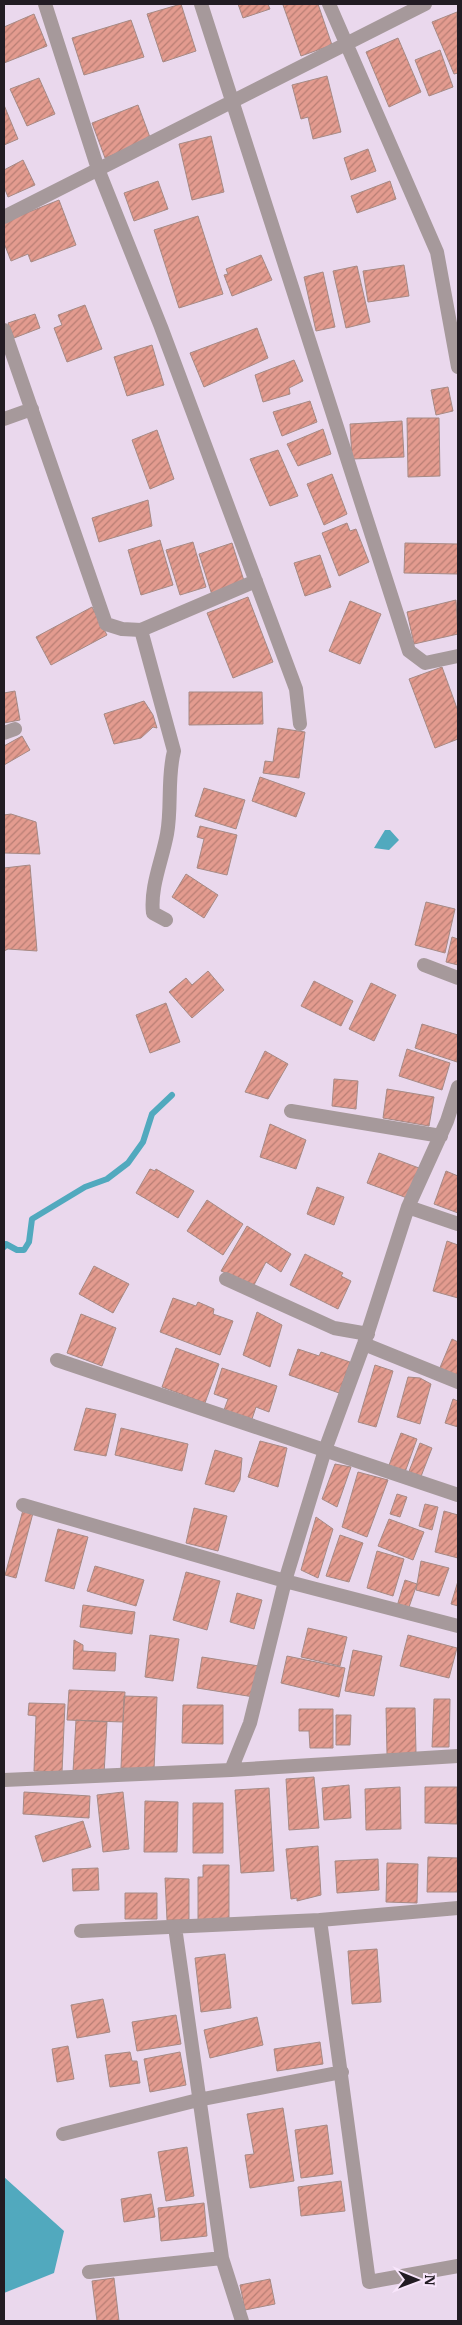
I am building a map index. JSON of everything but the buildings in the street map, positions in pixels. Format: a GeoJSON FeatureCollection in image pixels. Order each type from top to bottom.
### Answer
{"type":"FeatureCollection","features":[{"type":"Feature","properties":{"kind":"street"},"geometry":{"type":"LineString","coordinates":[[45,4],[98,169],[161,326],[296,689],[300,724]]}},
{"type":"Feature","properties":{"kind":"street"},"geometry":{"type":"LineString","coordinates":[[201,4],[231,101],[290,275],[409,651],[425,663],[458,656]]}},
{"type":"Feature","properties":{"kind":"street"},"geometry":{"type":"LineString","coordinates":[[329,4],[437,252],[458,367]]}},
{"type":"Feature","properties":{"kind":"street"},"geometry":{"type":"LineString","coordinates":[[4,217],[346,42],[425,4]]}},
{"type":"Feature","properties":{"kind":"street"},"geometry":{"type":"LineString","coordinates":[[4,330],[106,624],[122,629],[141,630],[256,581]]}},
{"type":"Feature","properties":{"kind":"street"},"geometry":{"type":"LineString","coordinates":[[4,419],[32,409]]}},
{"type":"Feature","properties":{"kind":"street"},"geometry":{"type":"LineString","coordinates":[[141,630],[174,750],[170,770],[167,833],[152,902],[153,913],[166,920]]}},
{"type":"Feature","properties":{"kind":"street"},"geometry":{"type":"LineString","coordinates":[[424,965],[458,978]]}},
{"type":"Feature","properties":{"kind":"street"},"geometry":{"type":"LineString","coordinates":[[232,1770],[250,1723],[285,1581],[325,1450],[366,1339],[408,1207],[441,1136],[453,1123],[458,1087]]}},
{"type":"Feature","properties":{"kind":"street"},"geometry":{"type":"LineString","coordinates":[[291,1111],[441,1136]]}},
{"type":"Feature","properties":{"kind":"street"},"geometry":{"type":"LineString","coordinates":[[408,1207],[458,1224]]}},
{"type":"Feature","properties":{"kind":"street"},"geometry":{"type":"LineString","coordinates":[[226,1280],[334,1328],[366,1339],[458,1382]]}},
{"type":"Feature","properties":{"kind":"street"},"geometry":{"type":"LineString","coordinates":[[57,1360],[458,1495]]}},
{"type":"Feature","properties":{"kind":"street"},"geometry":{"type":"LineString","coordinates":[[23,1505],[285,1581],[458,1626]]}},
{"type":"Feature","properties":{"kind":"street"},"geometry":{"type":"LineString","coordinates":[[4,1780],[232,1770],[458,1756]]}},
{"type":"Feature","properties":{"kind":"street"},"geometry":{"type":"LineString","coordinates":[[81,1931],[320,1920],[458,1908]]}},
{"type":"Feature","properties":{"kind":"street"},"geometry":{"type":"LineString","coordinates":[[320,1920],[369,2282],[458,2266]]}},
{"type":"Feature","properties":{"kind":"street"},"geometry":{"type":"LineString","coordinates":[[175,1927],[198,2100],[222,2258],[242,2321]]}},
{"type":"Feature","properties":{"kind":"street"},"geometry":{"type":"LineString","coordinates":[[63,2134],[198,2100],[342,2072]]}},
{"type":"Feature","properties":{"kind":"street"},"geometry":{"type":"LineString","coordinates":[[89,2272],[222,2258]]}},
{"type":"Feature","properties":{"kind":"water"},"geometry":{"type":"Polygon","coordinates":[[[385,830],[390,830],[399,840],[389,850],[374,848],[385,830]]]}},
{"type":"Feature","properties":{"kind":"water"},"geometry":{"type":"Polygon","coordinates":[[[4,2177],[64,2231],[54,2273],[4,2293],[4,2177]]]}},
{"type":"Feature","properties":{"kind":"waterway"},"geometry":{"type":"LineString","coordinates":[[4,1247],[6,1244],[17,1250],[24,1250],[29,1242],[32,1219],[85,1187],[107,1179],[128,1163],[143,1142],[152,1114],[172,1095]]}}]}
